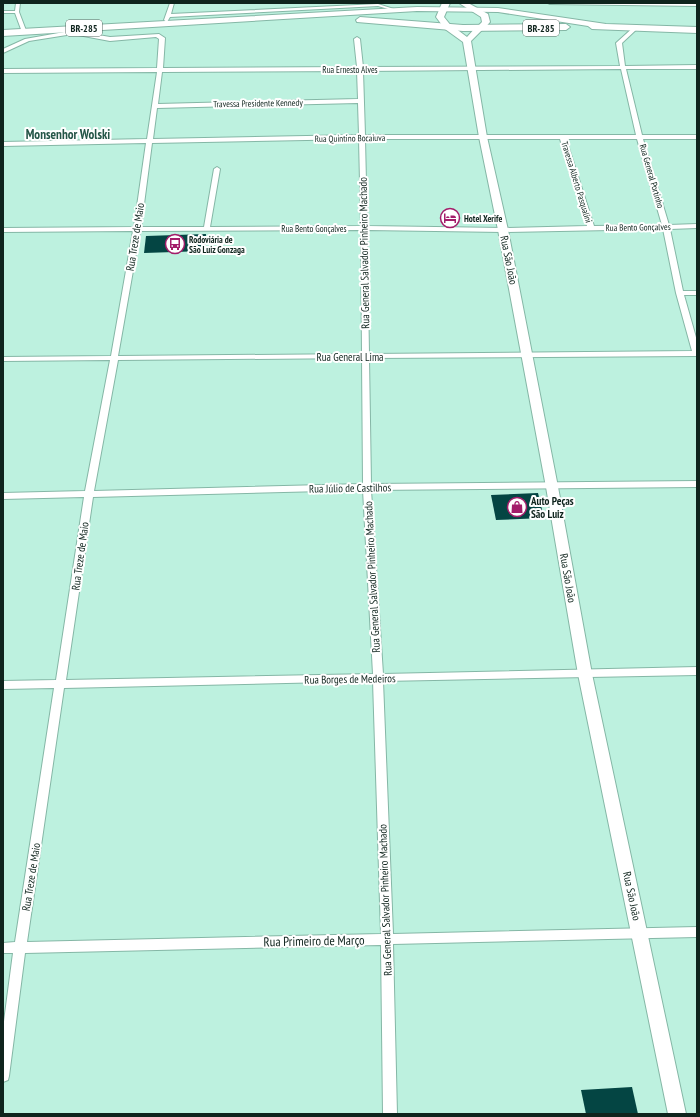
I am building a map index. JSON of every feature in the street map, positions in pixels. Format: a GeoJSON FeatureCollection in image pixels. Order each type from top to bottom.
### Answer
{"type":"FeatureCollection","features":[{"type":"Feature","properties":{"kind":"highway","name":"BR-285"},"geometry":{"type":"LineString","coordinates":[[3,33],[72,30],[167,20],[318,16],[417,9],[444,5],[475,6],[602,25]]}},
{"type":"Feature","properties":{"kind":"highway","name":"BR-285"},"geometry":{"type":"LineString","coordinates":[[318,16],[480,28],[602,25],[697,30]]}},
{"type":"Feature","properties":{"kind":"main road"},"geometry":{"type":"LineString","coordinates":[[444,5],[440,17],[467,42],[486,22],[486,19],[475,6],[464,3]]}},
{"type":"Feature","properties":{"kind":"main road","name":"Rua São João"},"geometry":{"type":"LineString","coordinates":[[467,42],[483,137],[528,356],[585,674],[641,935],[677,1114]]}},
{"type":"Feature","properties":{"kind":"street"},"geometry":{"type":"LineString","coordinates":[[18,3],[17,12],[25,32]]}},
{"type":"Feature","properties":{"kind":"street"},"geometry":{"type":"LineString","coordinates":[[172,3],[167,20],[356,4],[386,6],[395,10]]}},
{"type":"Feature","properties":{"kind":"street"},"geometry":{"type":"LineString","coordinates":[[550,3],[697,5]]}},
{"type":"Feature","properties":{"kind":"street"},"geometry":{"type":"LineString","coordinates":[[3,12],[17,12]]}},
{"type":"Feature","properties":{"kind":"street","name":"Rua General Portinho"},"geometry":{"type":"LineString","coordinates":[[636,27],[619,43],[623,68],[633,114],[666,226],[680,293],[697,353]]}},
{"type":"Feature","properties":{"kind":"street"},"geometry":{"type":"LineString","coordinates":[[3,51],[11,45],[72,30]]}},
{"type":"Feature","properties":{"kind":"street","name":"Rua Treze de Maio"},"geometry":{"type":"LineString","coordinates":[[3,1076],[20,947],[89,493],[137,228],[151,141],[160,69],[162,38],[157,35],[110,39],[72,30]]}},
{"type":"Feature","properties":{"kind":"street","name":"Rua General Salvador Pinheiro Machado"},"geometry":{"type":"LineString","coordinates":[[357,39],[360,69],[362,137],[367,487],[378,678],[387,939],[390,1114]]}},
{"type":"Feature","properties":{"kind":"street","name":"Rua Ernesto Alves"},"geometry":{"type":"LineString","coordinates":[[3,70],[472,70],[697,68]]}},
{"type":"Feature","properties":{"kind":"street","name":"Travessa Presidente Kennedy"},"geometry":{"type":"LineString","coordinates":[[156,106],[361,101]]}},
{"type":"Feature","properties":{"kind":"street","name":"Rua Quintino Bocaiuva"},"geometry":{"type":"LineString","coordinates":[[3,144],[362,137],[697,137]]}},
{"type":"Feature","properties":{"kind":"street","name":"Travessa Alberto Pasqualini"},"geometry":{"type":"LineString","coordinates":[[562,137],[591,228]]}},
{"type":"Feature","properties":{"kind":"street"},"geometry":{"type":"LineString","coordinates":[[207,228],[218,169]]}},
{"type":"Feature","properties":{"kind":"street","name":"Rua Bento Gonçalves"},"geometry":{"type":"LineString","coordinates":[[3,230],[137,228],[364,228],[503,230],[697,226]]}},
{"type":"Feature","properties":{"kind":"street"},"geometry":{"type":"LineString","coordinates":[[680,293],[697,293]]}},
{"type":"Feature","properties":{"kind":"street","name":"Rua General Lima"},"geometry":{"type":"LineString","coordinates":[[3,359],[528,356],[697,353]]}},
{"type":"Feature","properties":{"kind":"street","name":"Rua Júlio de Castilhos"},"geometry":{"type":"LineString","coordinates":[[3,496],[367,487],[552,487],[697,484]]}},
{"type":"Feature","properties":{"kind":"street","name":"Rua Borges de Medeiros"},"geometry":{"type":"LineString","coordinates":[[3,685],[697,671]]}},
{"type":"Feature","properties":{"kind":"street","name":"Rua Primeiro de Março"},"geometry":{"type":"LineString","coordinates":[[3,948],[641,935],[697,932]]}},
{"type":"Feature","properties":{"kind":"building","name":"Rodoviária de São Luiz Gonzaga"},"geometry":{"type":"Polygon","coordinates":[[[206,234],[205,251],[144,253],[146,236],[206,234]]]}},
{"type":"Feature","properties":{"kind":"building","name":"Auto Peças São Luiz"},"geometry":{"type":"Polygon","coordinates":[[[538,493],[544,518],[496,520],[491,495],[538,493]]]}},
{"type":"Feature","properties":{"kind":"building"},"geometry":{"type":"Polygon","coordinates":[[[632,1087],[638,1114],[586,1114],[581,1090],[632,1087]]]}},
{"type":"Feature","properties":{"kind":"place","name":"Hotel Xerife"},"geometry":{"type":"Point","coordinates":[450,218]}},
{"type":"Feature","properties":{"kind":"place","name":"Rodoviária de São Luiz Gonzaga"},"geometry":{"type":"Point","coordinates":[175,244]}},
{"type":"Feature","properties":{"kind":"place","name":"Auto Peças São Luiz"},"geometry":{"type":"Point","coordinates":[517,507]}},
{"type":"Feature","properties":{"kind":"district","name":"Monsenhor Wolski"},"geometry":{"type":"Point","coordinates":[68,134]}}]}
